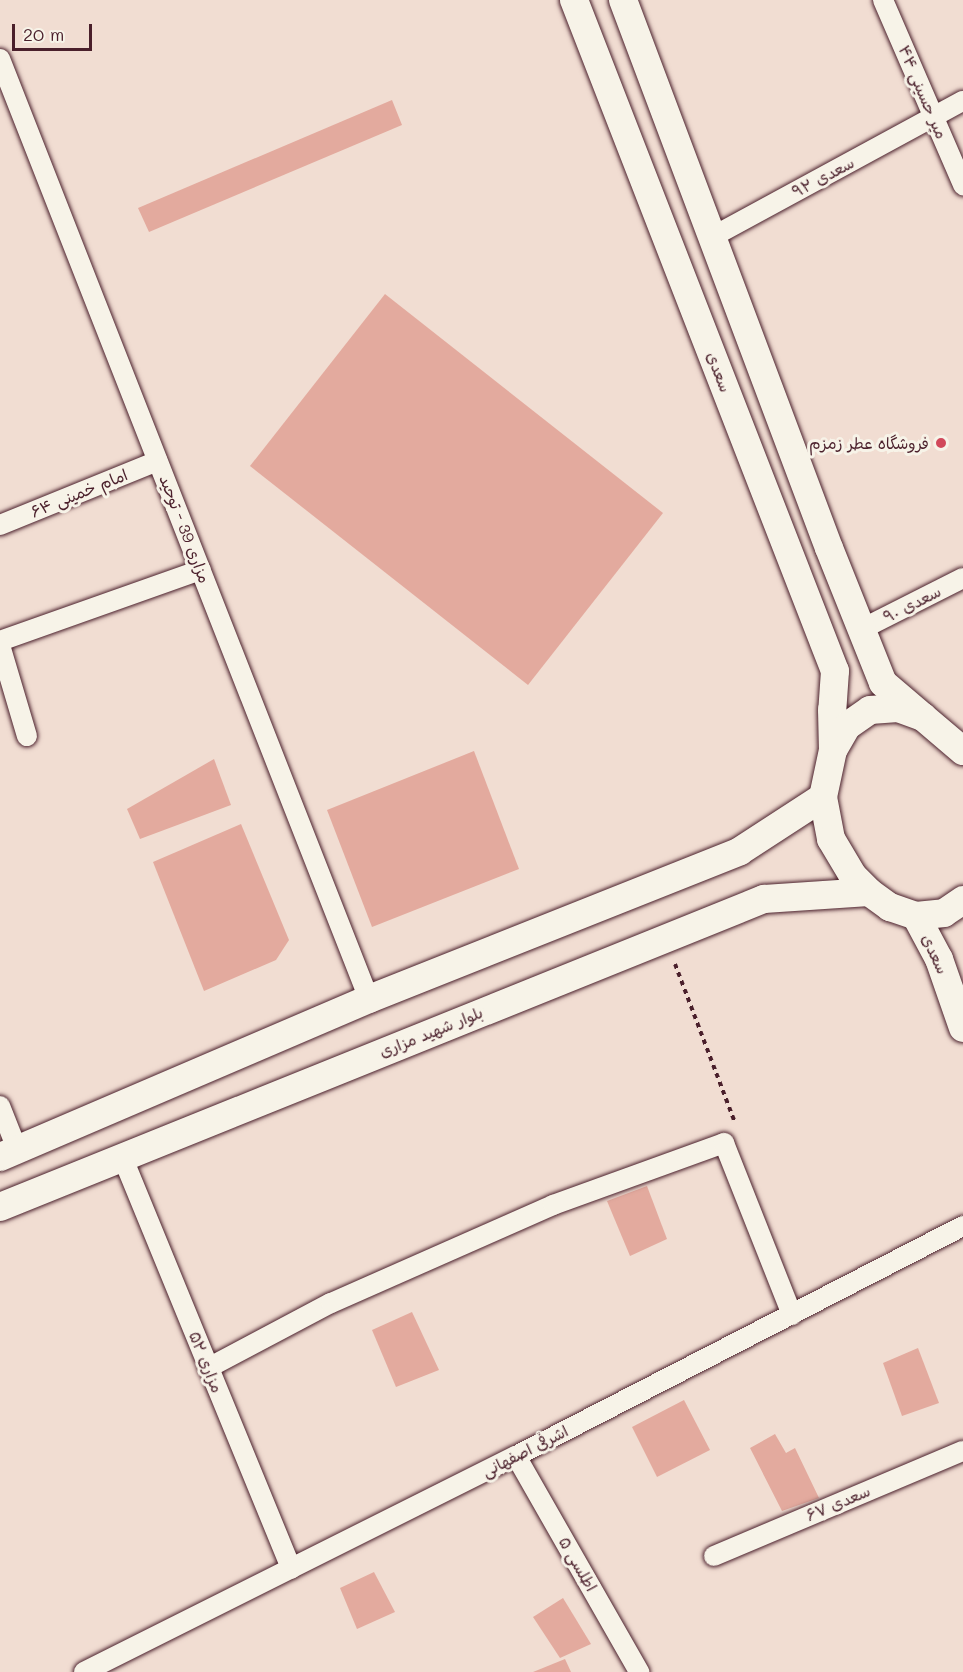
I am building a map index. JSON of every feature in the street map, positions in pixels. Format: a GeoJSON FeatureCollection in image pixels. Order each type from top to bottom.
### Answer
{"type":"FeatureCollection","features":[{"type":"Feature","properties":{"kind":"main road","name":"سعدی"},"geometry":{"type":"LineString","coordinates":[[574,0],[835,671],[832,710],[833,750]]}},
{"type":"Feature","properties":{"kind":"main road"},"geometry":{"type":"LineString","coordinates":[[623,0],[883,683],[948,734]]}},
{"type":"Feature","properties":{"kind":"main road"},"geometry":{"type":"LineString","coordinates":[[948,734],[898,708],[870,710],[847,726],[833,750],[824,797],[831,839],[853,876],[869,892],[890,907],[916,916],[944,913],[963,900]]}},
{"type":"Feature","properties":{"kind":"main road"},"geometry":{"type":"LineString","coordinates":[[8,1153],[369,999],[740,851],[824,797]]}},
{"type":"Feature","properties":{"kind":"main road","name":"بلوار شهید مزاری"},"geometry":{"type":"LineString","coordinates":[[0,1207],[764,898],[869,892]]}},
{"type":"Feature","properties":{"kind":"main road","name":"سعدی"},"geometry":{"type":"LineString","coordinates":[[916,916],[939,960],[963,1028]]}},
{"type":"Feature","properties":{"kind":"street","name":"میر حسینی ۴۴"},"geometry":{"type":"LineString","coordinates":[[883,0],[963,185]]}},
{"type":"Feature","properties":{"kind":"street","name":"مزاری 39 - توحید"},"geometry":{"type":"LineString","coordinates":[[0,59],[369,999]]}},
{"type":"Feature","properties":{"kind":"street","name":"سعدی ۹۲"},"geometry":{"type":"LineString","coordinates":[[712,237],[963,101]]}},
{"type":"Feature","properties":{"kind":"street","name":"امام خمینی ۶۴"},"geometry":{"type":"LineString","coordinates":[[0,525],[158,461]]}},
{"type":"Feature","properties":{"kind":"street"},"geometry":{"type":"LineString","coordinates":[[27,736],[0,643],[201,570]]}},
{"type":"Feature","properties":{"kind":"street","name":"سعدی ۹۰"},"geometry":{"type":"LineString","coordinates":[[862,629],[963,578]]}},
{"type":"Feature","properties":{"kind":"street"},"geometry":{"type":"LineString","coordinates":[[0,1106],[8,1153]]}},
{"type":"Feature","properties":{"kind":"street"},"geometry":{"type":"LineString","coordinates":[[208,1368],[331,1304],[554,1205],[724,1143],[792,1315]]}},
{"type":"Feature","properties":{"kind":"street","name":"مزاری ۵۲"},"geometry":{"type":"LineString","coordinates":[[122,1156],[291,1569]]}},
{"type":"Feature","properties":{"kind":"street","name":"اشرفی اصفهانی"},"geometry":{"type":"LineString","coordinates":[[84,1672],[516,1456],[963,1226]]}},
{"type":"Feature","properties":{"kind":"street","name":"سعدی ۶۷"},"geometry":{"type":"LineString","coordinates":[[714,1556],[963,1451]]}},
{"type":"Feature","properties":{"kind":"street","name":"اطلسی ۵"},"geometry":{"type":"LineString","coordinates":[[516,1456],[639,1672]]}},
{"type":"Feature","properties":{"kind":"path"},"geometry":{"type":"LineString","coordinates":[[665,938],[736,1126],[724,1143]]}},
{"type":"Feature","properties":{"kind":"building"},"geometry":{"type":"Polygon","coordinates":[[[392,100],[402,125],[149,232],[138,208],[392,100]]]}},
{"type":"Feature","properties":{"kind":"building"},"geometry":{"type":"Polygon","coordinates":[[[385,294],[663,513],[528,685],[250,466],[385,294]]]}},
{"type":"Feature","properties":{"kind":"building"},"geometry":{"type":"Polygon","coordinates":[[[474,751],[519,869],[372,927],[327,810],[474,751]]]}},
{"type":"Feature","properties":{"kind":"building"},"geometry":{"type":"Polygon","coordinates":[[[214,759],[231,805],[140,839],[127,809],[214,759]]]}},
{"type":"Feature","properties":{"kind":"building"},"geometry":{"type":"Polygon","coordinates":[[[241,824],[289,940],[276,960],[204,991],[153,862],[241,824]]]}},
{"type":"Feature","properties":{"kind":"building"},"geometry":{"type":"Polygon","coordinates":[[[647,1186],[667,1239],[630,1256],[607,1201],[647,1186]]]}},
{"type":"Feature","properties":{"kind":"building"},"geometry":{"type":"Polygon","coordinates":[[[412,1312],[439,1370],[396,1387],[372,1330],[412,1312]]]}},
{"type":"Feature","properties":{"kind":"building"},"geometry":{"type":"Polygon","coordinates":[[[918,1348],[939,1403],[902,1416],[883,1363],[918,1348]]]}},
{"type":"Feature","properties":{"kind":"building"},"geometry":{"type":"Polygon","coordinates":[[[684,1400],[710,1450],[657,1477],[632,1427],[684,1400]]]}},
{"type":"Feature","properties":{"kind":"building"},"geometry":{"type":"Polygon","coordinates":[[[775,1434],[786,1453],[795,1448],[819,1498],[782,1511],[750,1448],[775,1434]]]}},
{"type":"Feature","properties":{"kind":"building"},"geometry":{"type":"Polygon","coordinates":[[[374,1572],[395,1612],[357,1629],[340,1588],[374,1572]]]}},
{"type":"Feature","properties":{"kind":"building"},"geometry":{"type":"Polygon","coordinates":[[[563,1598],[591,1644],[560,1658],[533,1617],[563,1598]]]}},
{"type":"Feature","properties":{"kind":"building"},"geometry":{"type":"Polygon","coordinates":[[[565,1659],[571,1672],[533,1672],[565,1659]]]}},
{"type":"Feature","properties":{"kind":"place","name":"فروشگاه عطر زمزم"},"geometry":{"type":"Point","coordinates":[941,443]}}]}
